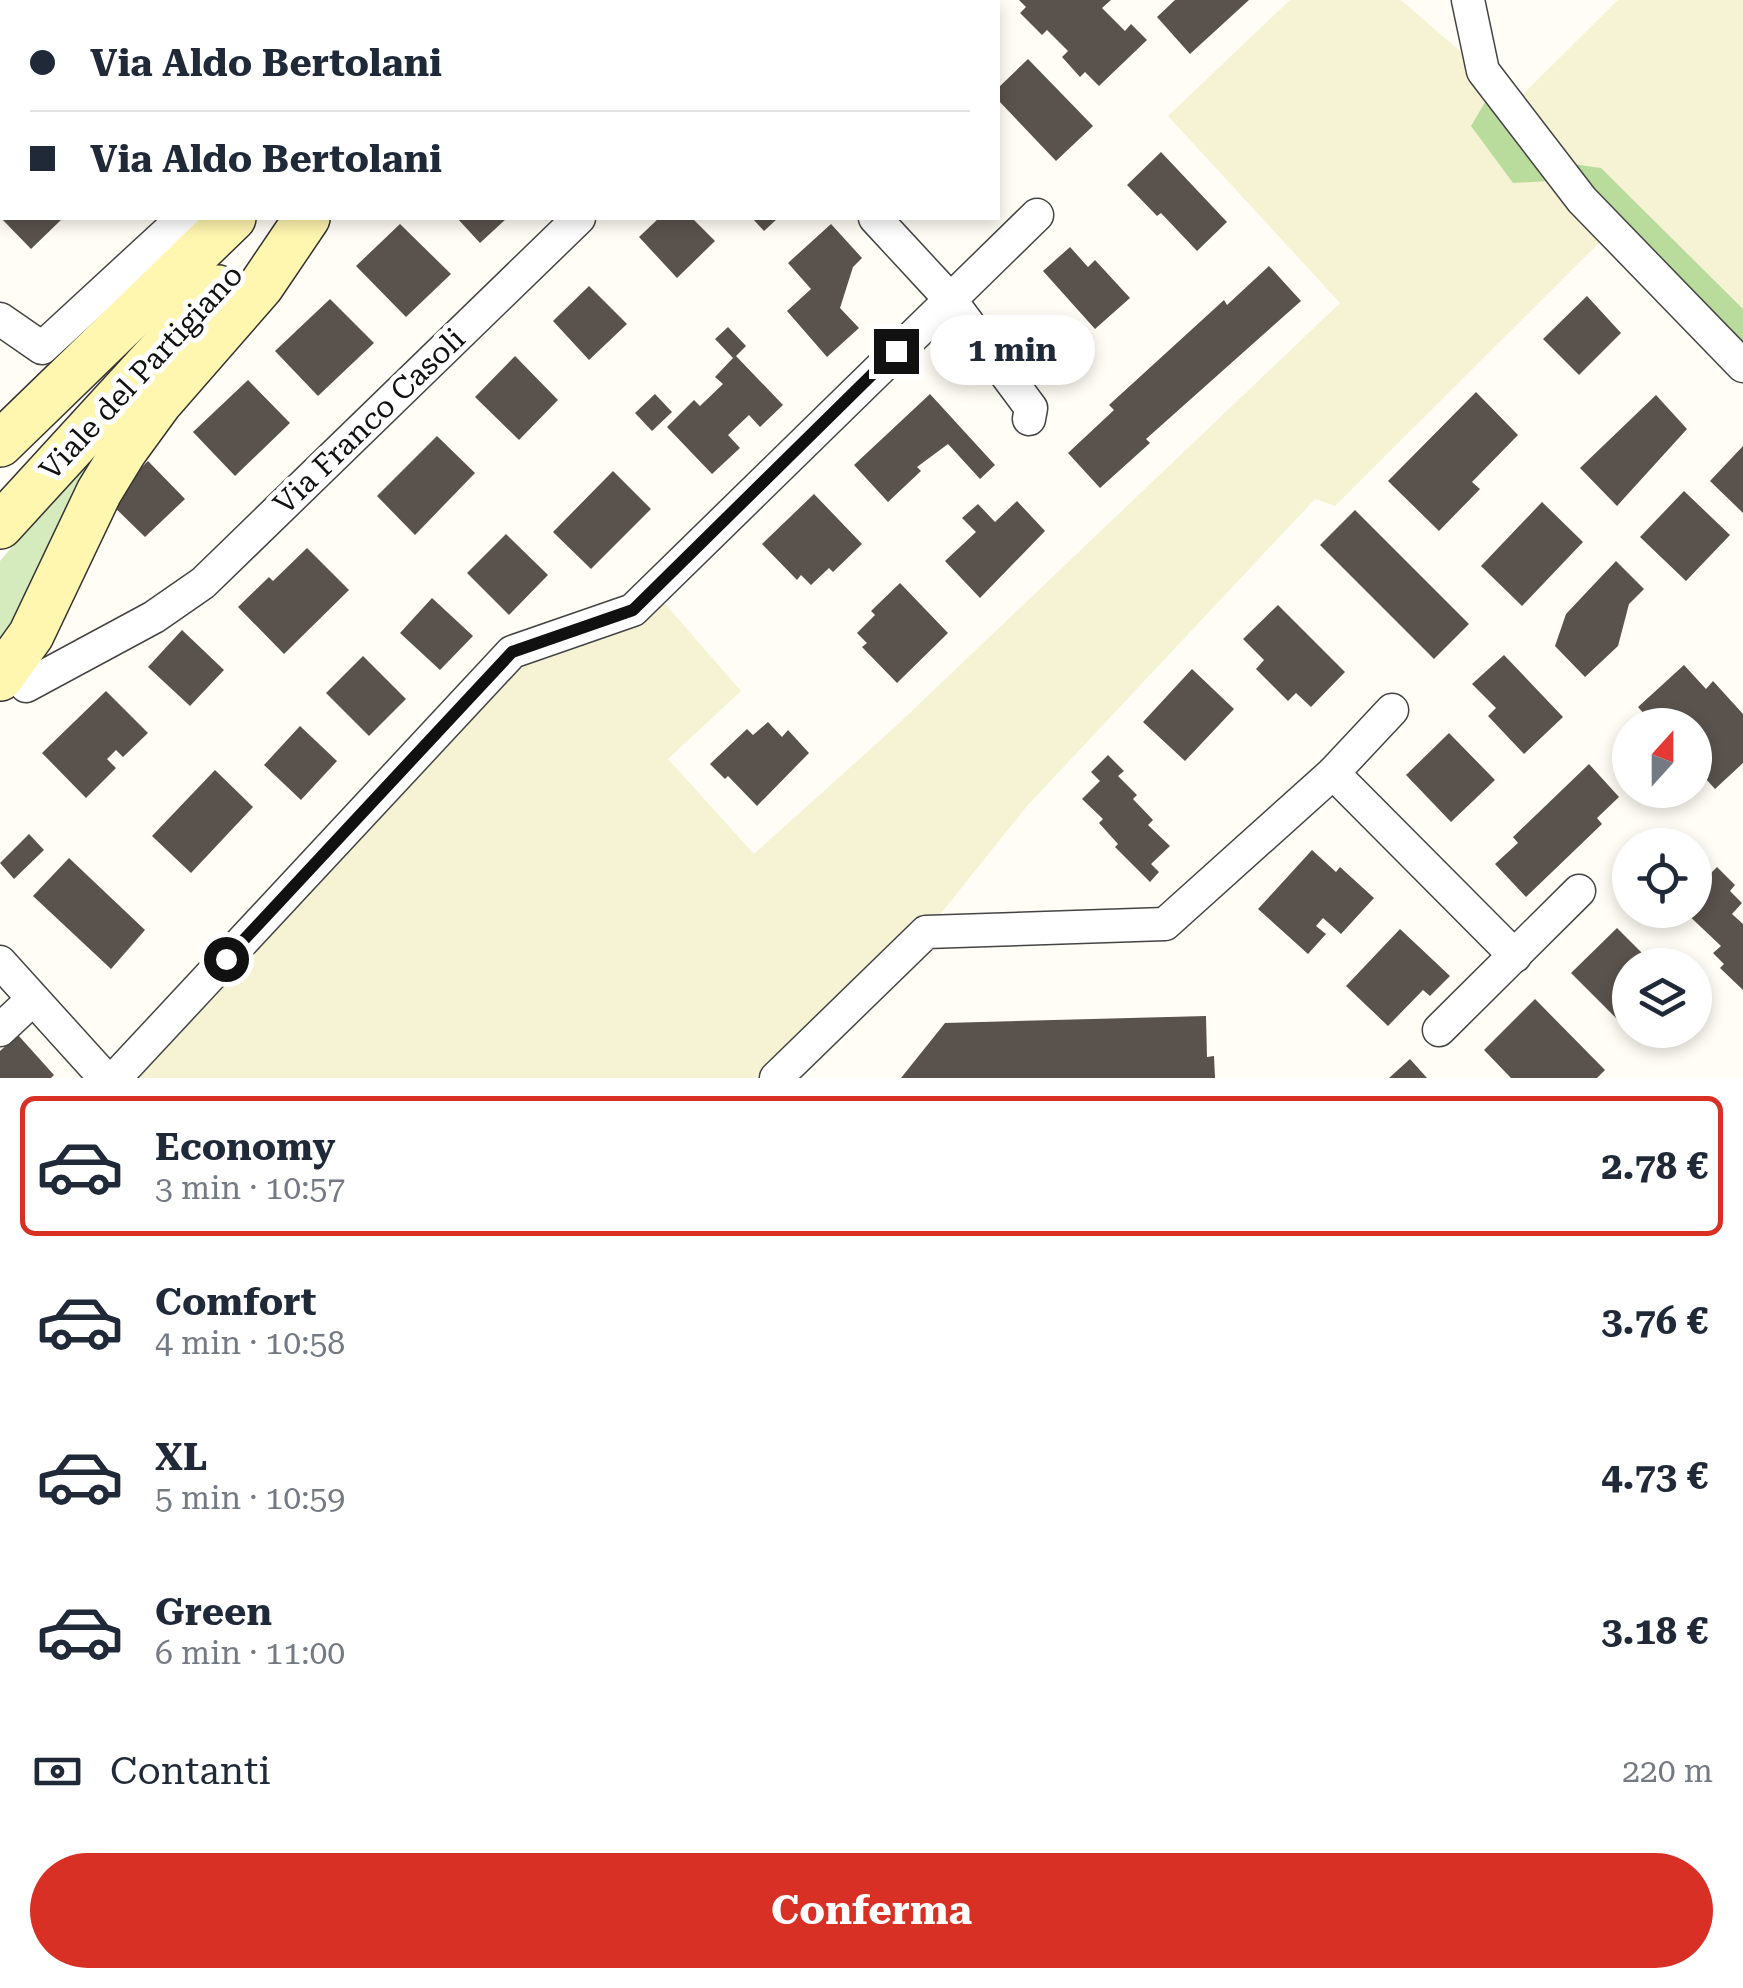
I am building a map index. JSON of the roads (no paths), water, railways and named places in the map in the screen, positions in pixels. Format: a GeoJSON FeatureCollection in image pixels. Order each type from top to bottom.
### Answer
{"type":"FeatureCollection","features":[{"type":"Feature","properties":{"kind":"main road"},"geometry":{"type":"LineString","coordinates":[[0,444],[231,220]]}},
{"type":"Feature","properties":{"kind":"main road","name":"Viale del Partigiano"},"geometry":{"type":"LineString","coordinates":[[0,526],[279,220]]}},
{"type":"Feature","properties":{"kind":"main road"},"geometry":{"type":"LineString","coordinates":[[13,682],[31,635],[124,451],[159,403],[261,286],[306,220]]}},
{"type":"Feature","properties":{"kind":"street"},"geometry":{"type":"LineString","coordinates":[[1468,0],[1483,71],[1582,200],[1743,366]]}},
{"type":"Feature","properties":{"kind":"street"},"geometry":{"type":"LineString","coordinates":[[114,1078],[512,652],[633,610],[1036,215]]}},
{"type":"Feature","properties":{"kind":"street"},"geometry":{"type":"LineString","coordinates":[[0,319],[42,348],[180,220]]}},
{"type":"Feature","properties":{"kind":"street","name":"Via Franco Casoli"},"geometry":{"type":"LineString","coordinates":[[13,682],[154,618],[203,582],[577,220]]}},
{"type":"Feature","properties":{"kind":"street"},"geometry":{"type":"LineString","coordinates":[[878,220],[949,298],[1031,408],[1029,419]]}},
{"type":"Feature","properties":{"kind":"street"},"geometry":{"type":"LineString","coordinates":[[124,600],[154,618]]}},
{"type":"Feature","properties":{"kind":"street"},"geometry":{"type":"LineString","coordinates":[[776,1078],[926,932],[1164,924],[1333,773],[1392,710]]}},
{"type":"Feature","properties":{"kind":"street"},"geometry":{"type":"LineString","coordinates":[[1333,773],[1515,956]]}},
{"type":"Feature","properties":{"kind":"street"},"geometry":{"type":"LineString","coordinates":[[1439,1030],[1579,891]]}},
{"type":"Feature","properties":{"kind":"street"},"geometry":{"type":"LineString","coordinates":[[0,962],[105,1078]]}},
{"type":"Feature","properties":{"kind":"street"},"geometry":{"type":"LineString","coordinates":[[0,1030],[32,1000]]}}]}
